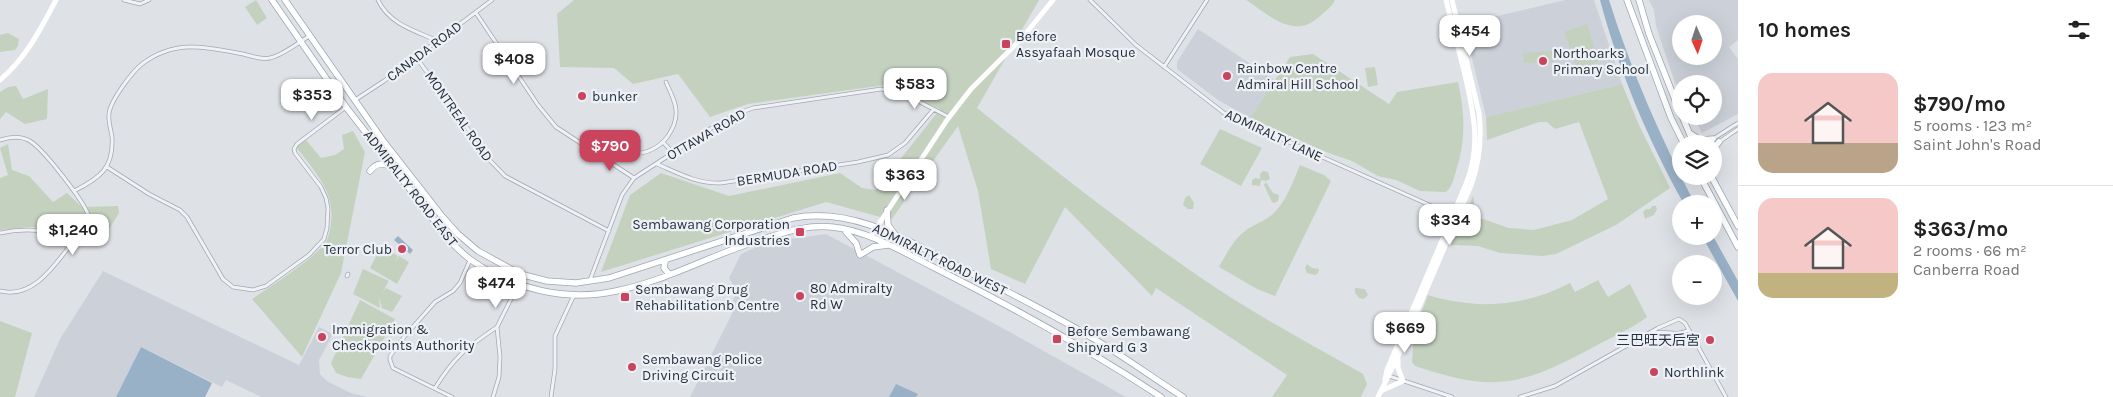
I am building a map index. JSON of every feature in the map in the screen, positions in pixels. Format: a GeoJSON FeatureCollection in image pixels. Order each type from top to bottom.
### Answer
{"type":"FeatureCollection","features":[{"type":"Feature","properties":{"kind":"main road"},"geometry":{"type":"LineString","coordinates":[[0,80],[24,56],[56,0]]}},
{"type":"Feature","properties":{"kind":"main road","name":"ADMIRALTY ROAD EAST"},"geometry":{"type":"LineString","coordinates":[[272,0],[346,107],[451,242],[470,260],[519,285],[545,292],[574,295]]}},
{"type":"Feature","properties":{"kind":"main road","name":"ADMIRALTY ROAD EAST"},"geometry":{"type":"LineString","coordinates":[[285,0],[386,145],[458,234],[478,251],[523,275],[546,281],[589,282]]}},
{"type":"Feature","properties":{"kind":"main road"},"geometry":{"type":"LineString","coordinates":[[871,236],[949,117],[971,89],[1022,37],[1053,0]]}},
{"type":"Feature","properties":{"kind":"main road"},"geometry":{"type":"LineString","coordinates":[[1386,377],[1398,356],[1455,216],[1471,173],[1476,146],[1474,112],[1446,0]]}},
{"type":"Feature","properties":{"kind":"main road"},"geometry":{"type":"LineString","coordinates":[[1378,397],[1455,216],[1476,172],[1480,155],[1481,131],[1479,113],[1452,0]]}},
{"type":"Feature","properties":{"kind":"main road"},"geometry":{"type":"LineString","coordinates":[[1627,0],[1671,118],[1680,135]]}},
{"type":"Feature","properties":{"kind":"main road"},"geometry":{"type":"LineString","coordinates":[[1639,0],[1649,34],[1672,90]]}},
{"type":"Feature","properties":{"kind":"main road"},"geometry":{"type":"LineString","coordinates":[[1686,125],[1689,133],[1692,135]]}},
{"type":"Feature","properties":{"kind":"main road"},"geometry":{"type":"LineString","coordinates":[[370,171],[379,164],[387,164],[396,170]]}},
{"type":"Feature","properties":{"kind":"main road"},"geometry":{"type":"LineString","coordinates":[[1705,185],[1738,247]]}},
{"type":"Feature","properties":{"kind":"main road"},"geometry":{"type":"LineString","coordinates":[[1716,185],[1738,226]]}},
{"type":"Feature","properties":{"kind":"main road"},"geometry":{"type":"LineString","coordinates":[[887,210],[888,225],[895,235]]}},
{"type":"Feature","properties":{"kind":"main road","name":"ADMIRALTY ROAD WEST"},"geometry":{"type":"LineString","coordinates":[[589,282],[653,265],[806,216],[834,216],[878,226],[1043,309],[1093,338],[1183,397]]}},
{"type":"Feature","properties":{"kind":"main road","name":"ADMIRALTY ROAD WEST"},"geometry":{"type":"LineString","coordinates":[[574,295],[616,291],[669,274],[723,252],[794,230],[823,227],[844,230],[871,236],[968,284],[1091,353],[1161,397]]}},
{"type":"Feature","properties":{"kind":"main road"},"geometry":{"type":"LineString","coordinates":[[844,230],[856,243],[860,255],[872,247],[890,245]]}},
{"type":"Feature","properties":{"kind":"main road"},"geometry":{"type":"LineString","coordinates":[[708,246],[719,246],[723,252]]}},
{"type":"Feature","properties":{"kind":"main road"},"geometry":{"type":"LineString","coordinates":[[665,261],[664,268],[669,274]]}},
{"type":"Feature","properties":{"kind":"main road"},"geometry":{"type":"LineString","coordinates":[[653,265],[659,268],[657,278]]}},
{"type":"Feature","properties":{"kind":"main road"},"geometry":{"type":"LineString","coordinates":[[958,267],[969,277],[968,284]]}},
{"type":"Feature","properties":{"kind":"main road"},"geometry":{"type":"LineString","coordinates":[[1380,390],[1403,381],[1398,368],[1398,356]]}},
{"type":"Feature","properties":{"kind":"street"},"geometry":{"type":"LineString","coordinates":[[124,0],[140,4],[149,0]]}},
{"type":"Feature","properties":{"kind":"street"},"geometry":{"type":"LineString","coordinates":[[378,0],[391,18],[401,25],[438,41]]}},
{"type":"Feature","properties":{"kind":"street","name":"CANADA ROAD"},"geometry":{"type":"LineString","coordinates":[[354,100],[476,13],[489,0]]}},
{"type":"Feature","properties":{"kind":"street","name":"ADMIRALTY LANE"},"geometry":{"type":"LineString","coordinates":[[1090,0],[1117,27],[1164,68],[1207,101],[1235,119],[1455,216]]}},
{"type":"Feature","properties":{"kind":"street"},"geometry":{"type":"LineString","coordinates":[[1164,68],[1207,0]]}},
{"type":"Feature","properties":{"kind":"street"},"geometry":{"type":"LineString","coordinates":[[476,13],[546,116],[556,127],[634,178]]}},
{"type":"Feature","properties":{"kind":"street"},"geometry":{"type":"LineString","coordinates":[[74,191],[99,176],[107,168],[112,142],[109,113],[128,80],[154,56],[166,50],[199,46],[270,58],[309,36]]}},
{"type":"Feature","properties":{"kind":"street","name":"MONTREAL ROAD"},"geometry":{"type":"LineString","coordinates":[[416,57],[468,130],[479,149],[507,178],[609,231]]}},
{"type":"Feature","properties":{"kind":"street"},"geometry":{"type":"LineString","coordinates":[[587,136],[606,146],[635,155],[649,152],[663,142],[671,131],[676,114],[675,105],[666,82]]}},
{"type":"Feature","properties":{"kind":"street","name":"OTTAWA ROAD"},"geometry":{"type":"LineString","coordinates":[[589,282],[622,195],[634,178],[672,152],[739,113],[753,108],[880,89],[904,94],[949,117]]}},
{"type":"Feature","properties":{"kind":"street"},"geometry":{"type":"LineString","coordinates":[[107,168],[184,214],[223,279],[233,287],[246,290],[259,289],[309,254],[324,239],[328,220],[326,198],[321,187],[295,153],[294,149],[297,144],[346,107]]}},
{"type":"Feature","properties":{"kind":"street","name":"BERMUDA ROAD"},"geometry":{"type":"LineString","coordinates":[[656,164],[696,180],[715,184],[858,162],[888,154],[899,148],[933,110]]}},
{"type":"Feature","properties":{"kind":"street"},"geometry":{"type":"LineString","coordinates":[[1722,138],[1738,123]]}},
{"type":"Feature","properties":{"kind":"street"},"geometry":{"type":"LineString","coordinates":[[1722,139],[1738,129]]}},
{"type":"Feature","properties":{"kind":"street"},"geometry":{"type":"LineString","coordinates":[[0,140],[7,137],[28,140],[40,150],[74,191],[90,218],[88,224],[43,278],[19,292],[0,291]]}},
{"type":"Feature","properties":{"kind":"street"},"geometry":{"type":"LineString","coordinates":[[663,142],[672,152]]}},
{"type":"Feature","properties":{"kind":"street"},"geometry":{"type":"LineString","coordinates":[[595,152],[606,146]]}},
{"type":"Feature","properties":{"kind":"street"},"geometry":{"type":"LineString","coordinates":[[0,233],[32,230],[49,231],[75,238]]}},
{"type":"Feature","properties":{"kind":"street"},"geometry":{"type":"LineString","coordinates":[[452,397],[392,368],[390,356],[435,302],[453,291],[460,283],[470,260]]}},
{"type":"Feature","properties":{"kind":"street"},"geometry":{"type":"LineString","coordinates":[[435,388],[450,364],[464,349],[497,326],[523,275]]}},
{"type":"Feature","properties":{"kind":"street"},"geometry":{"type":"LineString","coordinates":[[551,397],[556,369],[556,336],[574,295]]}},
{"type":"Feature","properties":{"kind":"street"},"geometry":{"type":"LineString","coordinates":[[1520,397],[1555,386],[1679,319],[1683,321],[1689,330],[1726,397]]}},
{"type":"Feature","properties":{"kind":"street"},"geometry":{"type":"LineString","coordinates":[[493,397],[498,382],[500,357],[497,326]]}},
{"type":"Feature","properties":{"kind":"street"},"geometry":{"type":"LineString","coordinates":[[1652,333],[1677,334],[1689,330]]}},
{"type":"Feature","properties":{"kind":"street"},"geometry":{"type":"LineString","coordinates":[[1386,377],[1452,397]]}},
{"type":"Feature","properties":{"kind":"shaded area","name":"Northoarks Primary School"},"geometry":{"type":"Polygon","coordinates":[[[1565,0],[1594,0],[1622,84],[1486,117],[1464,24],[1565,0]]]}},
{"type":"Feature","properties":{"kind":"shaded area"},"geometry":{"type":"Polygon","coordinates":[[[1649,0],[1738,0],[1738,40],[1729,47],[1738,59],[1738,114],[1722,122],[1722,75],[1672,75],[1656,26],[1654,10],[1649,0]]]}},
{"type":"Feature","properties":{"kind":"shaded area","name":"Rainbow Centre Admiral Hill School"},"geometry":{"type":"Polygon","coordinates":[[[1198,29],[1275,80],[1250,118],[1218,100],[1177,69],[1177,62],[1198,29]]]}},
{"type":"Feature","properties":{"kind":"shaded area"},"geometry":{"type":"Polygon","coordinates":[[[1698,125],[1717,125],[1702,133],[1698,125]]]}},
{"type":"Feature","properties":{"kind":"shaded area"},"geometry":{"type":"Polygon","coordinates":[[[826,234],[1008,331],[1126,397],[690,397],[735,308],[732,303],[737,291],[729,278],[741,254],[767,242],[826,234]]]}},
{"type":"Feature","properties":{"kind":"shaded area"},"geometry":{"type":"Polygon","coordinates":[[[103,271],[299,365],[319,327],[333,334],[319,360],[320,374],[327,381],[351,393],[367,397],[261,397],[226,380],[222,387],[141,347],[116,397],[34,397],[60,339],[103,271]]]}},
{"type":"Feature","properties":{"kind":"green space"},"geometry":{"type":"Polygon","coordinates":[[[256,0],[267,18],[257,25],[245,7],[256,0]]]}},
{"type":"Feature","properties":{"kind":"green space"},"geometry":{"type":"Polygon","coordinates":[[[574,0],[1039,0],[977,108],[1086,194],[1217,289],[1363,374],[1367,384],[1361,397],[1272,397],[1287,375],[1156,288],[1152,296],[1065,207],[1025,284],[991,269],[978,191],[958,126],[891,220],[826,202],[601,272],[630,195],[661,173],[729,196],[840,173],[862,188],[876,190],[940,109],[885,85],[748,104],[710,117],[678,74],[633,84],[614,68],[560,67],[557,14],[574,0]]]}},
{"type":"Feature","properties":{"kind":"green space"},"geometry":{"type":"Polygon","coordinates":[[[1246,0],[1335,0],[1319,17],[1309,23],[1291,26],[1272,18],[1246,0]]]}},
{"type":"Feature","properties":{"kind":"green space"},"geometry":{"type":"Polygon","coordinates":[[[1587,24],[1599,62],[1577,69],[1564,32],[1587,24]]]}},
{"type":"Feature","properties":{"kind":"green space"},"geometry":{"type":"Polygon","coordinates":[[[8,33],[19,39],[18,46],[15,50],[0,52],[0,35],[8,33]]]}},
{"type":"Feature","properties":{"kind":"green space"},"geometry":{"type":"Polygon","coordinates":[[[1554,51],[1555,62],[1524,63],[1523,53],[1554,51]]]}},
{"type":"Feature","properties":{"kind":"green space"},"geometry":{"type":"Polygon","coordinates":[[[1313,54],[1389,104],[1397,92],[1458,82],[1463,116],[1462,148],[1454,177],[1446,192],[1420,191],[1396,180],[1378,176],[1352,161],[1326,152],[1250,118],[1290,57],[1313,54]]]}},
{"type":"Feature","properties":{"kind":"green space"},"geometry":{"type":"Polygon","coordinates":[[[1375,67],[1378,85],[1368,87],[1365,68],[1375,67]]]}},
{"type":"Feature","properties":{"kind":"green space"},"geometry":{"type":"Polygon","coordinates":[[[1622,84],[1639,125],[1670,188],[1616,225],[1556,254],[1542,256],[1500,253],[1478,246],[1451,245],[1473,196],[1477,217],[1509,228],[1534,230],[1572,220],[1608,199],[1579,122],[1555,129],[1547,122],[1539,122],[1487,140],[1486,117],[1622,84]]]}},
{"type":"Feature","properties":{"kind":"green space"},"geometry":{"type":"Polygon","coordinates":[[[16,86],[23,99],[48,89],[47,119],[25,124],[6,112],[0,119],[0,92],[8,87],[16,86]]]}},
{"type":"Feature","properties":{"kind":"green space"},"geometry":{"type":"Polygon","coordinates":[[[1220,129],[1262,148],[1241,186],[1200,164],[1220,129]]]}},
{"type":"Feature","properties":{"kind":"green space"},"geometry":{"type":"Polygon","coordinates":[[[353,131],[365,152],[341,273],[302,357],[252,299],[315,254],[329,235],[331,213],[327,192],[324,185],[296,147],[306,140],[321,158],[335,155],[344,149],[342,135],[353,131]]]}},
{"type":"Feature","properties":{"kind":"green space"},"geometry":{"type":"Polygon","coordinates":[[[8,144],[12,170],[29,176],[53,202],[67,193],[82,207],[118,206],[119,213],[109,229],[73,234],[51,228],[30,227],[0,230],[0,178],[8,175],[0,148],[8,144]]]}},
{"type":"Feature","properties":{"kind":"green space"},"geometry":{"type":"Polygon","coordinates":[[[1300,165],[1324,175],[1331,181],[1275,296],[1257,289],[1219,267],[1240,235],[1263,221],[1279,208],[1300,165]]]}},
{"type":"Feature","properties":{"kind":"green space"},"geometry":{"type":"Polygon","coordinates":[[[1263,171],[1268,172],[1270,179],[1266,181],[1261,180],[1260,186],[1252,185],[1252,180],[1255,178],[1260,179],[1260,174],[1263,171]]]}},
{"type":"Feature","properties":{"kind":"green space"},"geometry":{"type":"Polygon","coordinates":[[[1266,182],[1273,193],[1279,195],[1278,201],[1274,203],[1264,185],[1266,182]]]}},
{"type":"Feature","properties":{"kind":"green space"},"geometry":{"type":"Polygon","coordinates":[[[1189,195],[1194,203],[1193,209],[1188,209],[1183,205],[1185,198],[1189,195]]]}},
{"type":"Feature","properties":{"kind":"green space"},"geometry":{"type":"Polygon","coordinates":[[[1652,206],[1656,206],[1657,209],[1654,215],[1645,219],[1643,212],[1652,206]]]}},
{"type":"Feature","properties":{"kind":"green space"},"geometry":{"type":"Polygon","coordinates":[[[381,247],[398,256],[395,263],[399,256],[409,262],[397,284],[370,268],[381,247]]]}},
{"type":"Feature","properties":{"kind":"green space"},"geometry":{"type":"Polygon","coordinates":[[[1307,264],[1312,268],[1319,269],[1318,273],[1315,275],[1307,273],[1305,268],[1307,264]]]}},
{"type":"Feature","properties":{"kind":"green space"},"geometry":{"type":"Polygon","coordinates":[[[363,269],[389,281],[382,293],[386,288],[402,296],[392,312],[382,308],[379,297],[380,308],[353,294],[363,269]]]}},
{"type":"Feature","properties":{"kind":"green space"},"geometry":{"type":"Polygon","coordinates":[[[1598,280],[1608,297],[1630,284],[1647,317],[1634,326],[1565,362],[1524,378],[1505,382],[1485,382],[1465,380],[1442,374],[1415,366],[1412,362],[1414,332],[1428,295],[1464,303],[1500,304],[1535,297],[1570,283],[1575,292],[1598,280]]]}},
{"type":"Feature","properties":{"kind":"green space"},"geometry":{"type":"Polygon","coordinates":[[[1355,288],[1365,289],[1368,295],[1364,299],[1359,298],[1355,293],[1355,288]]]}},
{"type":"Feature","properties":{"kind":"green space"},"geometry":{"type":"Polygon","coordinates":[[[360,300],[395,319],[361,379],[336,373],[331,363],[360,300]]]}},
{"type":"Feature","properties":{"kind":"green space"},"geometry":{"type":"Polygon","coordinates":[[[0,321],[32,333],[15,397],[0,397],[0,321]]]}},
{"type":"Feature","properties":{"kind":"water"},"geometry":{"type":"Polygon","coordinates":[[[1600,0],[1609,0],[1627,53],[1672,158],[1672,182],[1658,155],[1625,79],[1600,0]]]}},
{"type":"Feature","properties":{"kind":"water"},"geometry":{"type":"Polygon","coordinates":[[[1674,185],[1686,185],[1690,195],[1679,195],[1674,185]]]}},
{"type":"Feature","properties":{"kind":"water"},"geometry":{"type":"Polygon","coordinates":[[[398,236],[413,250],[410,254],[394,240],[398,236]]]}},
{"type":"Feature","properties":{"kind":"water"},"geometry":{"type":"Polygon","coordinates":[[[1707,245],[1718,245],[1738,281],[1738,301],[1722,272],[1722,255],[1713,255],[1707,245]]]}},
{"type":"Feature","properties":{"kind":"water"},"geometry":{"type":"Polygon","coordinates":[[[141,347],[212,383],[205,397],[116,397],[141,347]]]}},
{"type":"Feature","properties":{"kind":"water"},"geometry":{"type":"Polygon","coordinates":[[[896,384],[918,394],[916,397],[889,397],[896,384]]]}},
{"type":"Feature","properties":{"kind":"place","name":"Before Assyafaah Mosque"},"geometry":{"type":"Point","coordinates":[1006,44]}},
{"type":"Feature","properties":{"kind":"place","name":"Northoarks Primary School"},"geometry":{"type":"Point","coordinates":[1543,61]}},
{"type":"Feature","properties":{"kind":"place","name":"Rainbow Centre Admiral Hill School"},"geometry":{"type":"Point","coordinates":[1227,76]}},
{"type":"Feature","properties":{"kind":"place","name":"bunker"},"geometry":{"type":"Point","coordinates":[582,96]}},
{"type":"Feature","properties":{"kind":"place","name":"Sembawang Corporation Industries"},"geometry":{"type":"Point","coordinates":[800,232]}},
{"type":"Feature","properties":{"kind":"place","name":"Terror Club"},"geometry":{"type":"Point","coordinates":[402,249]}},
{"type":"Feature","properties":{"kind":"place","name":"80 Admiralty Rd W"},"geometry":{"type":"Point","coordinates":[800,296]}},
{"type":"Feature","properties":{"kind":"place","name":"Sembawang Drug Rehabilitationb Centre"},"geometry":{"type":"Point","coordinates":[625,297]}},
{"type":"Feature","properties":{"kind":"place","name":"Immigration & Checkpoints Authority"},"geometry":{"type":"Point","coordinates":[322,337]}},
{"type":"Feature","properties":{"kind":"place","name":"Before Sembawang Shipyard G 3"},"geometry":{"type":"Point","coordinates":[1057,339]}},
{"type":"Feature","properties":{"kind":"place","name":"三巴旺天后宮"},"geometry":{"type":"Point","coordinates":[1710,340]}},
{"type":"Feature","properties":{"kind":"place","name":"Sembawang Police Driving Circuit"},"geometry":{"type":"Point","coordinates":[632,367]}},
{"type":"Feature","properties":{"kind":"place","name":"Northlink"},"geometry":{"type":"Point","coordinates":[1654,372]}}]}
